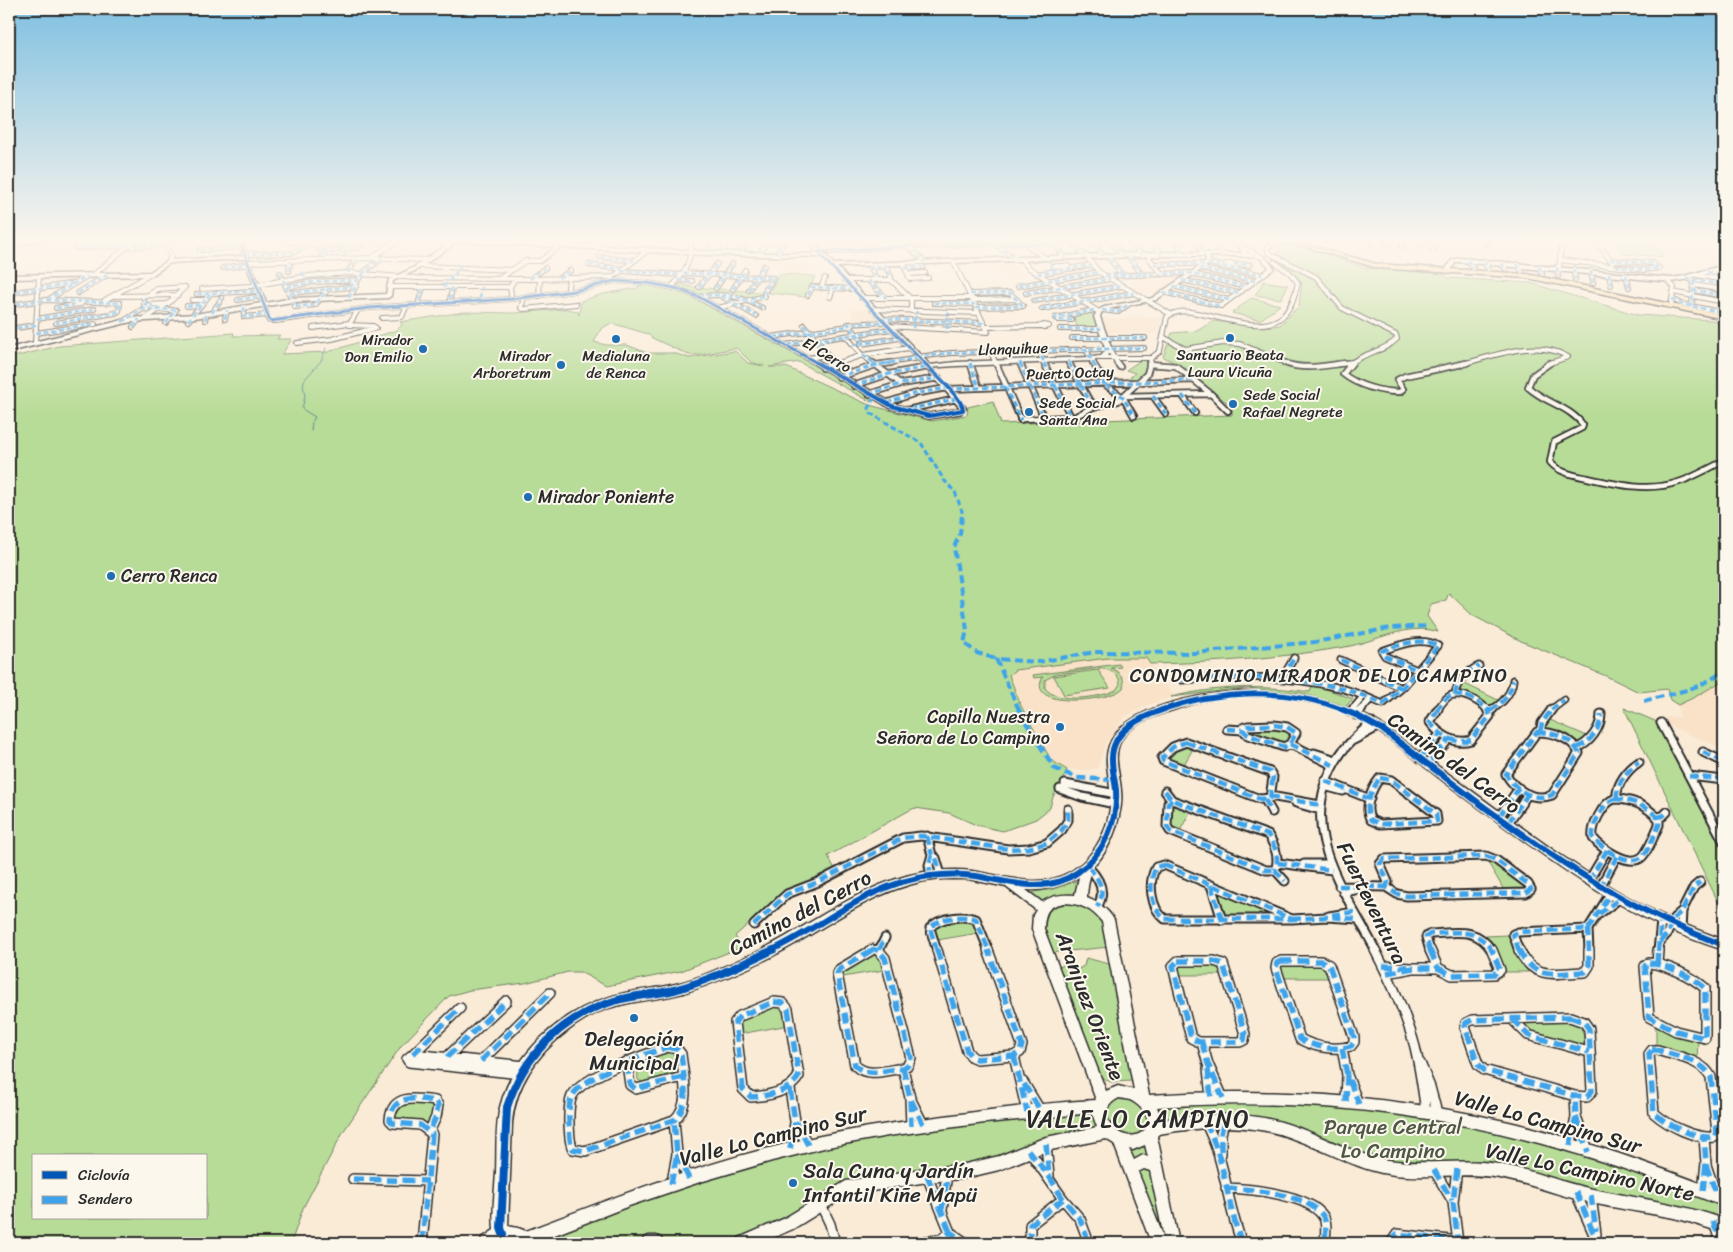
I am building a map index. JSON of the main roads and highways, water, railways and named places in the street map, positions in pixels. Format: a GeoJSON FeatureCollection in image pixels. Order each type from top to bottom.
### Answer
{"type":"FeatureCollection","features":[{"type":"Feature","properties":{"kind":"main road"},"geometry":{"type":"LineString","coordinates":[[1647,298],[1724,317]]}},
{"type":"Feature","properties":{"kind":"waterway"},"geometry":{"type":"LineString","coordinates":[[311,431],[312,422],[315,417],[302,409],[305,396],[303,384],[305,379],[321,361],[326,348]]}},
{"type":"Feature","properties":{"kind":"place","name":"Santuario Beata Laura Vicuña"},"geometry":{"type":"Point","coordinates":[1230,338]}},
{"type":"Feature","properties":{"kind":"place","name":"Medialuna de Renca"},"geometry":{"type":"Point","coordinates":[616,339]}},
{"type":"Feature","properties":{"kind":"place","name":"Mirador Don Emilio"},"geometry":{"type":"Point","coordinates":[423,349]}},
{"type":"Feature","properties":{"kind":"place","name":"Mirador Arboretrum"},"geometry":{"type":"Point","coordinates":[561,365]}},
{"type":"Feature","properties":{"kind":"place","name":"Sede Social Rafael Negrete"},"geometry":{"type":"Point","coordinates":[1233,404]}},
{"type":"Feature","properties":{"kind":"place","name":"Sede Social Santa Ana"},"geometry":{"type":"Point","coordinates":[1029,412]}},
{"type":"Feature","properties":{"kind":"place","name":"Mirador Poniente"},"geometry":{"type":"Point","coordinates":[528,497]}},
{"type":"Feature","properties":{"kind":"place","name":"Cerro Renca"},"geometry":{"type":"Point","coordinates":[111,576]}},
{"type":"Feature","properties":{"kind":"place","name":"Capilla Nuestra Señora de Lo Campino"},"geometry":{"type":"Point","coordinates":[1060,727]}},
{"type":"Feature","properties":{"kind":"place","name":"Delegación Municipal"},"geometry":{"type":"Point","coordinates":[634,1018]}},
{"type":"Feature","properties":{"kind":"place","name":"Sala Cuna y Jardín Infantil Kiñe Mapü"},"geometry":{"type":"Point","coordinates":[793,1183]}},
{"type":"Feature","properties":{"kind":"district","name":"CONDOMINIO MIRADOR DE LO CAMPINO"},"geometry":{"type":"Point","coordinates":[1319,675]}},
{"type":"Feature","properties":{"kind":"district","name":"VALLE LO CAMPINO"},"geometry":{"type":"Point","coordinates":[1138,1119]}},
{"type":"Feature","properties":{"kind":"park label","name":"Parque Central Lo Campino"},"geometry":{"type":"Point","coordinates":[1393,1139]}}]}
